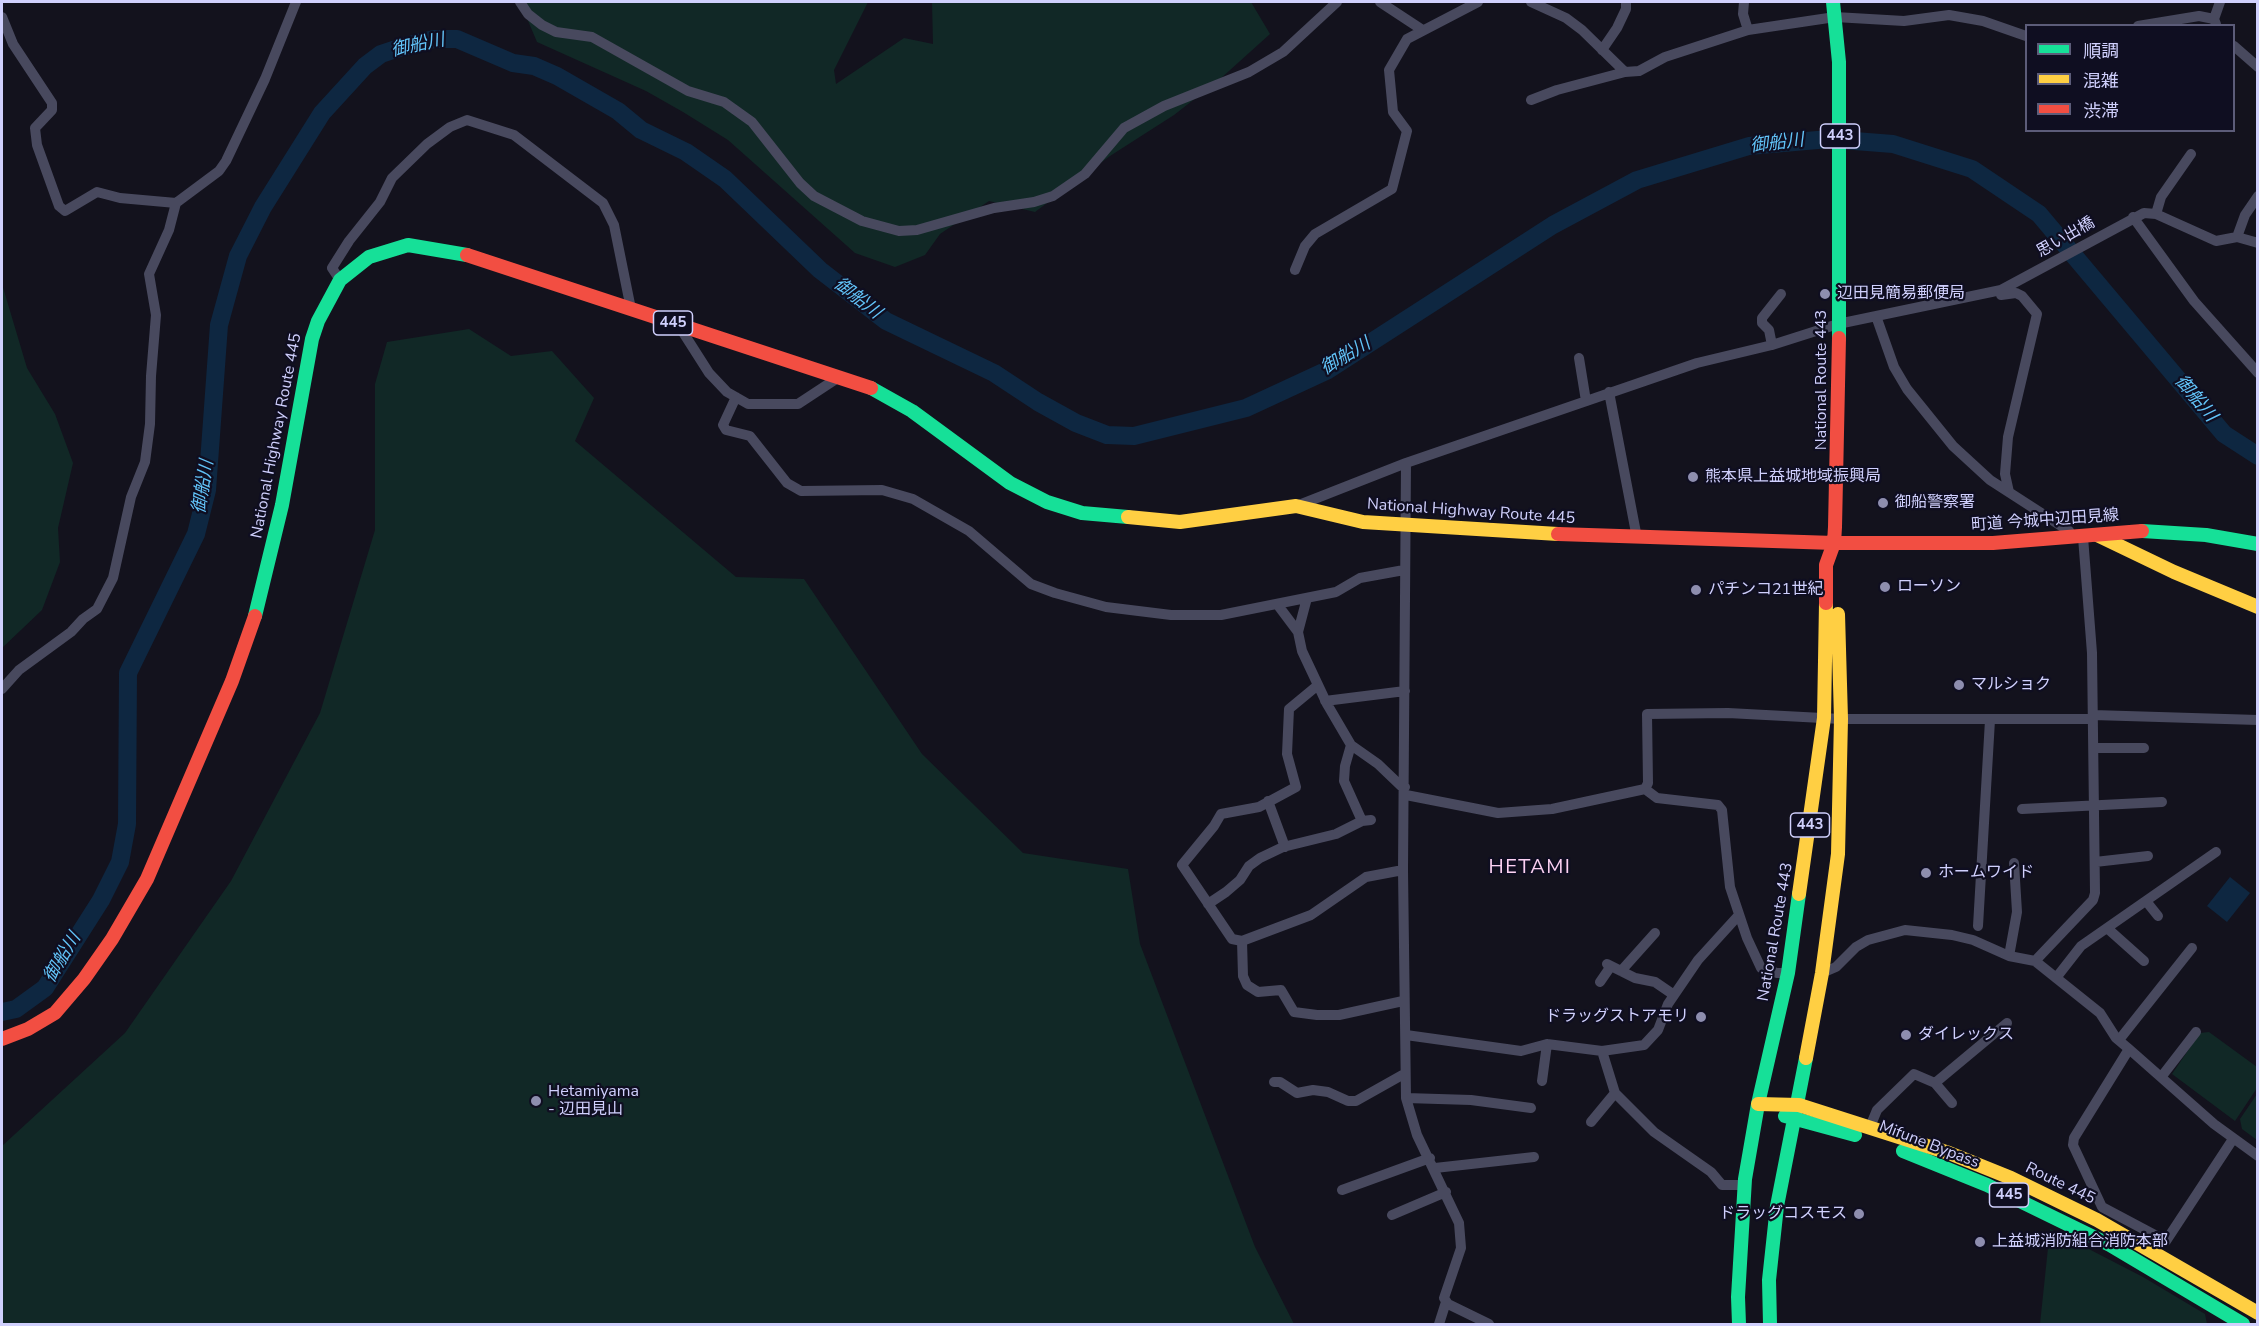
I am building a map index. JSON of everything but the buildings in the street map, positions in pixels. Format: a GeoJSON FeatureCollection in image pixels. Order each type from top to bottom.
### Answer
{"type":"FeatureCollection","features":[{"type":"Feature","properties":{"kind":"main road","name":"National Route 443"},"geometry":{"type":"LineString","coordinates":[[1770,1324],[1769,1280],[1745,1185],[1758,1104],[1805,973],[1838,854],[1841,719],[1837,563],[1834,543],[1839,418],[1840,211],[1839,62],[1833,2]]}},
{"type":"Feature","properties":{"kind":"main road","name":"National Highway Route 445"},"geometry":{"type":"LineString","coordinates":[[2,1040],[28,1029],[55,1013],[112,939],[147,879],[232,681],[257,610],[282,506],[312,339],[318,321],[340,280],[369,256],[408,245],[443,249],[475,257],[871,388],[912,411],[1010,483],[1047,502],[1082,513],[1180,522],[1296,506],[1363,522],[1405,526],[1637,538],[1834,543]]}},
{"type":"Feature","properties":{"kind":"main road","name":"町道 今城中辺田見線"},"geometry":{"type":"LineString","coordinates":[[1834,543],[1993,543],[2182,531],[2258,544]]}},
{"type":"Feature","properties":{"kind":"main road"},"geometry":{"type":"LineString","coordinates":[[2084,536],[2258,608]]}},
{"type":"Feature","properties":{"kind":"main road","name":"National Route 443"},"geometry":{"type":"LineString","coordinates":[[1739,1324],[1757,1236],[1777,1206],[1799,1105],[1805,973],[1824,717],[1826,565],[1834,543]]}},
{"type":"Feature","properties":{"kind":"main road","name":"445"},"geometry":{"type":"LineString","coordinates":[[1758,1104],[1799,1105]]}},
{"type":"Feature","properties":{"kind":"main road","name":"Mifune Bypass"},"geometry":{"type":"LineString","coordinates":[[1758,1104],[1795,1120],[1861,1137],[1987,1185],[2110,1245],[2244,1324]]}},
{"type":"Feature","properties":{"kind":"main road","name":"Route 445"},"geometry":{"type":"LineString","coordinates":[[1799,1105],[1949,1153],[2011,1178],[2097,1220],[2257,1313]]}},
{"type":"Feature","properties":{"kind":"main road"},"geometry":{"type":"LineString","coordinates":[[2244,1324],[2257,1313]]}},
{"type":"Feature","properties":{"kind":"street"},"geometry":{"type":"LineString","coordinates":[[2,689],[19,670],[71,632],[97,609],[113,578],[131,497],[145,462],[150,424],[156,315],[149,274],[169,230],[176,203],[219,171],[226,161],[265,79],[281,34],[296,2]]}},
{"type":"Feature","properties":{"kind":"street"},"geometry":{"type":"LineString","coordinates":[[520,2],[528,14],[556,32],[592,37],[688,91],[724,102],[752,122],[800,183],[814,196],[862,221],[899,231],[917,231],[994,208],[1034,202],[1053,196],[1085,174],[1124,128],[1164,106],[1249,72],[1283,52],[1337,2]]}},
{"type":"Feature","properties":{"kind":"street"},"geometry":{"type":"LineString","coordinates":[[1380,2],[1421,29]]}},
{"type":"Feature","properties":{"kind":"street"},"geometry":{"type":"LineString","coordinates":[[1295,270],[1305,246],[1314,234],[1392,189],[1407,131],[1393,112],[1389,70],[1407,39],[1421,29],[1447,20],[1478,2]]}},
{"type":"Feature","properties":{"kind":"street"},"geometry":{"type":"LineString","coordinates":[[1531,2],[1566,18],[1625,72]]}},
{"type":"Feature","properties":{"kind":"street"},"geometry":{"type":"LineString","coordinates":[[1602,51],[1617,28],[1626,9],[1626,2]]}},
{"type":"Feature","properties":{"kind":"street"},"geometry":{"type":"LineString","coordinates":[[1744,2],[1743,14],[1748,30]]}},
{"type":"Feature","properties":{"kind":"street"},"geometry":{"type":"LineString","coordinates":[[2150,24],[2199,16],[2215,22],[2220,2]]}},
{"type":"Feature","properties":{"kind":"street"},"geometry":{"type":"LineString","coordinates":[[1531,100],[1557,90],[1625,72],[1639,71],[1665,57],[1748,30],[1835,17],[1904,21],[1949,15],[1983,21],[2025,36]]}},
{"type":"Feature","properties":{"kind":"street"},"geometry":{"type":"LineString","coordinates":[[2,17],[13,44],[52,104],[52,110],[34,128],[37,145],[58,206],[65,212],[97,192],[120,198],[176,203]]}},
{"type":"Feature","properties":{"kind":"street"},"geometry":{"type":"LineString","coordinates":[[2235,47],[2258,67]]}},
{"type":"Feature","properties":{"kind":"street"},"geometry":{"type":"LineString","coordinates":[[340,280],[332,268],[348,241],[380,202],[392,178],[427,144],[450,127],[467,120],[514,135],[603,203],[614,225],[631,309]]}},
{"type":"Feature","properties":{"kind":"street"},"geometry":{"type":"LineString","coordinates":[[2156,214],[2162,197],[2191,154]]}},
{"type":"Feature","properties":{"kind":"street"},"geometry":{"type":"LineString","coordinates":[[2237,237],[2245,215],[2258,196]]}},
{"type":"Feature","properties":{"kind":"street"},"geometry":{"type":"LineString","coordinates":[[2258,243],[2237,237],[2216,241],[2156,214],[2144,213],[2131,218],[2194,301],[2258,373]]}},
{"type":"Feature","properties":{"kind":"street","name":"思い出橋"},"geometry":{"type":"LineString","coordinates":[[1992,293],[2020,282],[2131,218]]}},
{"type":"Feature","properties":{"kind":"street"},"geometry":{"type":"LineString","coordinates":[[1296,506],[1406,463],[1697,363],[1772,345],[1838,324],[1992,293],[1992,297],[2009,293],[2022,296],[2037,314],[2008,437],[2005,474],[2009,492]]}},
{"type":"Feature","properties":{"kind":"street"},"geometry":{"type":"LineString","coordinates":[[1772,345],[1769,330],[1762,322],[1762,318],[1781,294]]}},
{"type":"Feature","properties":{"kind":"street"},"geometry":{"type":"LineString","coordinates":[[1876,316],[1894,367],[1916,403],[1953,446],[2009,492],[2069,531],[2084,536],[2092,653],[2095,897],[2035,961]]}},
{"type":"Feature","properties":{"kind":"street"},"geometry":{"type":"LineString","coordinates":[[679,325],[709,373],[727,392],[748,404],[798,404],[839,377]]}},
{"type":"Feature","properties":{"kind":"street"},"geometry":{"type":"LineString","coordinates":[[1579,358],[1586,400]]}},
{"type":"Feature","properties":{"kind":"street"},"geometry":{"type":"LineString","coordinates":[[1609,393],[1637,538]]}},
{"type":"Feature","properties":{"kind":"street"},"geometry":{"type":"LineString","coordinates":[[736,397],[723,425],[726,430],[750,436],[787,483],[801,491],[882,490],[914,499],[969,531],[1031,584],[1054,593],[1106,607],[1171,615],[1221,615],[1336,592],[1360,578],[1404,570]]}},
{"type":"Feature","properties":{"kind":"street"},"geometry":{"type":"LineString","coordinates":[[1406,463],[1403,870],[1403,1001],[1406,1035],[1404,1074],[1406,1098],[1417,1136],[1459,1223],[1461,1248],[1446,1289],[1446,1302],[1439,1324]]}},
{"type":"Feature","properties":{"kind":"street"},"geometry":{"type":"LineString","coordinates":[[1298,632],[1307,598]]}},
{"type":"Feature","properties":{"kind":"street"},"geometry":{"type":"LineString","coordinates":[[1277,604],[1298,632],[1302,651],[1325,701],[1351,745],[1378,764],[1405,791],[1498,813],[1552,809],[1645,789],[1657,798],[1701,801],[1721,807],[1726,860],[1738,916],[1761,968],[1777,973],[1805,973],[1836,967],[1856,947],[1868,940],[1905,930],[1952,935],[1973,940],[2009,956],[2035,961],[2100,1012],[2128,1049],[2233,1139],[2258,1156]]}},
{"type":"Feature","properties":{"kind":"street"},"geometry":{"type":"LineString","coordinates":[[1318,685],[1289,709],[1287,754],[1296,787],[1258,807],[1221,814],[1214,826],[1182,862],[1232,939],[1242,941],[1311,915],[1366,877],[1403,870]]}},
{"type":"Feature","properties":{"kind":"street"},"geometry":{"type":"LineString","coordinates":[[1325,701],[1405,691]]}},
{"type":"Feature","properties":{"kind":"street"},"geometry":{"type":"LineString","coordinates":[[1645,789],[1648,783],[1647,714],[1728,713],[1841,719],[1990,720],[2093,717],[2258,720]]}},
{"type":"Feature","properties":{"kind":"street"},"geometry":{"type":"LineString","coordinates":[[1978,926],[1990,720]]}},
{"type":"Feature","properties":{"kind":"street"},"geometry":{"type":"LineString","coordinates":[[1208,904],[1240,880],[1249,866],[1285,847],[1336,834],[1366,820],[1350,800],[1344,780],[1351,745]]}},
{"type":"Feature","properties":{"kind":"street"},"geometry":{"type":"LineString","coordinates":[[2094,748],[2144,748]]}},
{"type":"Feature","properties":{"kind":"street"},"geometry":{"type":"LineString","coordinates":[[1268,801],[1285,847]]}},
{"type":"Feature","properties":{"kind":"street"},"geometry":{"type":"LineString","coordinates":[[2022,810],[2162,802]]}},
{"type":"Feature","properties":{"kind":"street"},"geometry":{"type":"LineString","coordinates":[[2056,978],[2081,946],[2216,852]]}},
{"type":"Feature","properties":{"kind":"street"},"geometry":{"type":"LineString","coordinates":[[2096,862],[2148,856]]}},
{"type":"Feature","properties":{"kind":"street"},"geometry":{"type":"LineString","coordinates":[[2009,956],[2017,912],[2014,863]]}},
{"type":"Feature","properties":{"kind":"street"},"geometry":{"type":"LineString","coordinates":[[2146,901],[2158,916]]}},
{"type":"Feature","properties":{"kind":"street"},"geometry":{"type":"LineString","coordinates":[[1406,1035],[1521,1051],[1546,1044],[1602,1052],[1632,1048],[1651,1039],[1674,995],[1698,960],[1738,916]]}},
{"type":"Feature","properties":{"kind":"street"},"geometry":{"type":"LineString","coordinates":[[2107,928],[2144,961]]}},
{"type":"Feature","properties":{"kind":"street"},"geometry":{"type":"LineString","coordinates":[[1600,982],[1613,967],[1655,933]]}},
{"type":"Feature","properties":{"kind":"street"},"geometry":{"type":"LineString","coordinates":[[1242,941],[1243,976],[1247,985],[1258,992],[1281,990],[1294,1012],[1339,1016],[1403,1001]]}},
{"type":"Feature","properties":{"kind":"street"},"geometry":{"type":"LineString","coordinates":[[2119,1040],[2192,948]]}},
{"type":"Feature","properties":{"kind":"street"},"geometry":{"type":"LineString","coordinates":[[1613,967],[1635,978],[1655,982],[1674,995]]}},
{"type":"Feature","properties":{"kind":"street"},"geometry":{"type":"LineString","coordinates":[[1935,1083],[2007,1023]]}},
{"type":"Feature","properties":{"kind":"street"},"geometry":{"type":"LineString","coordinates":[[2162,1076],[2196,1032]]}},
{"type":"Feature","properties":{"kind":"street"},"geometry":{"type":"LineString","coordinates":[[1542,1081],[1546,1044]]}},
{"type":"Feature","properties":{"kind":"street"},"geometry":{"type":"LineString","coordinates":[[2128,1049],[2074,1138],[2073,1145],[2102,1207],[2166,1241],[2233,1139]]}},
{"type":"Feature","properties":{"kind":"street"},"geometry":{"type":"LineString","coordinates":[[1602,1052],[1615,1093],[1654,1132],[1711,1172],[1722,1185],[1745,1185]]}},
{"type":"Feature","properties":{"kind":"street"},"geometry":{"type":"LineString","coordinates":[[1274,1082],[1280,1082],[1298,1093],[1313,1090],[1328,1092],[1348,1101],[1356,1101],[1404,1074]]}},
{"type":"Feature","properties":{"kind":"street"},"geometry":{"type":"LineString","coordinates":[[1870,1127],[1877,1110],[1914,1074],[1935,1083],[1952,1103]]}},
{"type":"Feature","properties":{"kind":"street"},"geometry":{"type":"LineString","coordinates":[[1591,1122],[1615,1093]]}},
{"type":"Feature","properties":{"kind":"street"},"geometry":{"type":"LineString","coordinates":[[1406,1098],[1471,1100],[1531,1108]]}},
{"type":"Feature","properties":{"kind":"street"},"geometry":{"type":"LineString","coordinates":[[1342,1190],[1432,1163],[1534,1157]]}},
{"type":"Feature","properties":{"kind":"street"},"geometry":{"type":"LineString","coordinates":[[1392,1215],[1446,1192]]}},
{"type":"Feature","properties":{"kind":"street"},"geometry":{"type":"LineString","coordinates":[[2097,1220],[2102,1207]]}},
{"type":"Feature","properties":{"kind":"street"},"geometry":{"type":"LineString","coordinates":[[1446,1302],[1489,1324]]}},
{"type":"Feature","properties":{"kind":"green space"},"geometry":{"type":"Polygon","coordinates":[[[520,2],[868,2],[834,70],[836,84],[904,38],[933,44],[932,2],[1251,2],[1270,34],[1219,80],[1174,115],[1110,156],[1035,212],[989,201],[940,234],[925,255],[895,267],[855,253],[728,140],[646,91],[537,42],[520,2]]]}},
{"type":"Feature","properties":{"kind":"green space"},"geometry":{"type":"Polygon","coordinates":[[[2,284],[27,368],[55,414],[73,463],[58,528],[60,562],[42,610],[2,648],[2,284]]]}},
{"type":"Feature","properties":{"kind":"green space"},"geometry":{"type":"Polygon","coordinates":[[[469,329],[511,356],[552,351],[594,398],[575,441],[736,577],[804,579],[922,754],[1023,853],[1128,869],[1140,944],[1255,1247],[1294,1324],[2,1324],[2,1146],[125,1033],[231,881],[320,713],[375,530],[375,384],[387,342],[469,329]]]}},
{"type":"Feature","properties":{"kind":"green space"},"geometry":{"type":"Polygon","coordinates":[[[2209,1032],[2257,1067],[2257,1088],[2235,1121],[2172,1074],[2200,1033],[2209,1032]]]}},
{"type":"Feature","properties":{"kind":"green space"},"geometry":{"type":"Polygon","coordinates":[[[2257,1094],[2257,1140],[2242,1129],[2240,1119],[2257,1094]]]}},
{"type":"Feature","properties":{"kind":"green space"},"geometry":{"type":"Polygon","coordinates":[[[2050,1229],[2143,1277],[2205,1314],[2207,1324],[2040,1324],[2050,1229]]]}},
{"type":"Feature","properties":{"kind":"water"},"geometry":{"type":"Polygon","coordinates":[[[2230,877],[2250,893],[2227,922],[2207,906],[2230,877]]]}},
{"type":"Feature","properties":{"kind":"waterway","name":"御船川"},"geometry":{"type":"LineString","coordinates":[[2,1012],[16,1009],[45,988],[101,900],[120,862],[127,824],[128,673],[196,534],[207,490],[219,325],[238,256],[263,207],[322,113],[365,66],[381,54],[434,39],[457,39],[513,63],[534,66],[557,76],[618,111],[641,130],[686,152],[725,179],[820,270],[886,321],[994,373],[1038,402],[1076,423],[1107,435],[1134,436],[1246,408],[1328,370],[1553,225],[1637,180],[1749,146],[1829,139],[1893,144],[1972,169],[2039,214],[2224,434],[2258,456]]}},
{"type":"Feature","properties":{"kind":"traffic: fast"},"geometry":{"type":"LineString","coordinates":[[1833,2],[1839,62],[1839,338]]}},
{"type":"Feature","properties":{"kind":"traffic: fast"},"geometry":{"type":"LineString","coordinates":[[255,616],[282,505],[312,339],[318,321],[340,280],[369,257],[408,245],[467,255]]}},
{"type":"Feature","properties":{"kind":"traffic: fast"},"geometry":{"type":"LineString","coordinates":[[871,388],[912,411],[1010,483],[1047,502],[1082,513],[1128,517]]}},
{"type":"Feature","properties":{"kind":"traffic: fast"},"geometry":{"type":"LineString","coordinates":[[2142,531],[2206,535],[2258,544]]}},
{"type":"Feature","properties":{"kind":"traffic: fast"},"geometry":{"type":"LineString","coordinates":[[1739,1324],[1738,1297],[1745,1179],[1758,1104],[1788,973],[1799,894]]}},
{"type":"Feature","properties":{"kind":"traffic: fast"},"geometry":{"type":"LineString","coordinates":[[1770,1324],[1769,1280],[1777,1206],[1806,1058]]}},
{"type":"Feature","properties":{"kind":"traffic: fast"},"geometry":{"type":"LineString","coordinates":[[1785,1116],[1855,1135]]}},
{"type":"Feature","properties":{"kind":"traffic: fast"},"geometry":{"type":"LineString","coordinates":[[1903,1151],[1987,1185],[2110,1245],[2243,1324]]}},
{"type":"Feature","properties":{"kind":"traffic: slow"},"geometry":{"type":"LineString","coordinates":[[1128,517],[1180,522],[1296,506],[1363,522],[1558,534]]}},
{"type":"Feature","properties":{"kind":"traffic: slow"},"geometry":{"type":"LineString","coordinates":[[2097,535],[2174,572],[2258,607]]}},
{"type":"Feature","properties":{"kind":"traffic: slow"},"geometry":{"type":"LineString","coordinates":[[1799,894],[1824,718],[1826,603]]}},
{"type":"Feature","properties":{"kind":"traffic: slow"},"geometry":{"type":"LineString","coordinates":[[1806,1058],[1822,973],[1838,854],[1841,719],[1838,614]]}},
{"type":"Feature","properties":{"kind":"traffic: slow"},"geometry":{"type":"LineString","coordinates":[[1758,1104],[1799,1105],[1949,1153],[2011,1178],[2097,1220],[2258,1313]]}},
{"type":"Feature","properties":{"kind":"traffic: jam"},"geometry":{"type":"LineString","coordinates":[[467,255],[871,388]]}},
{"type":"Feature","properties":{"kind":"traffic: jam"},"geometry":{"type":"LineString","coordinates":[[1826,603],[1826,565],[1834,543],[1835,527],[1839,338]]}},
{"type":"Feature","properties":{"kind":"traffic: jam"},"geometry":{"type":"LineString","coordinates":[[1834,543],[1993,543],[2142,531]]}},
{"type":"Feature","properties":{"kind":"traffic: jam"},"geometry":{"type":"LineString","coordinates":[[1558,534],[1834,543]]}},
{"type":"Feature","properties":{"kind":"traffic: jam"},"geometry":{"type":"LineString","coordinates":[[2,1039],[28,1029],[55,1013],[84,979],[112,939],[147,879],[232,681],[255,616]]}},
{"type":"Feature","properties":{"kind":"place","name":"辺田見簡易郵便局"},"geometry":{"type":"Point","coordinates":[1825,294]}},
{"type":"Feature","properties":{"kind":"place","name":"熊本県上益城地域振興局"},"geometry":{"type":"Point","coordinates":[1693,477]}},
{"type":"Feature","properties":{"kind":"place","name":"御船警察署"},"geometry":{"type":"Point","coordinates":[1883,503]}},
{"type":"Feature","properties":{"kind":"place","name":"ローソン"},"geometry":{"type":"Point","coordinates":[1885,587]}},
{"type":"Feature","properties":{"kind":"place","name":"パチンコ21世紀"},"geometry":{"type":"Point","coordinates":[1696,590]}},
{"type":"Feature","properties":{"kind":"place","name":"マルショク"},"geometry":{"type":"Point","coordinates":[1959,685]}},
{"type":"Feature","properties":{"kind":"place","name":"ホームワイド"},"geometry":{"type":"Point","coordinates":[1926,873]}},
{"type":"Feature","properties":{"kind":"place","name":"ドラッグストアモリ"},"geometry":{"type":"Point","coordinates":[1701,1017]}},
{"type":"Feature","properties":{"kind":"place","name":"ダイレックス"},"geometry":{"type":"Point","coordinates":[1906,1035]}},
{"type":"Feature","properties":{"kind":"place","name":"Hetamiyama - 辺田見山"},"geometry":{"type":"Point","coordinates":[536,1101]}},
{"type":"Feature","properties":{"kind":"place","name":"ドラッグコスモス"},"geometry":{"type":"Point","coordinates":[1859,1214]}},
{"type":"Feature","properties":{"kind":"place","name":"上益城消防組合消防本部"},"geometry":{"type":"Point","coordinates":[1980,1242]}},
{"type":"Feature","properties":{"kind":"district","name":"HETAMI"},"geometry":{"type":"Point","coordinates":[1530,868]}}]}
